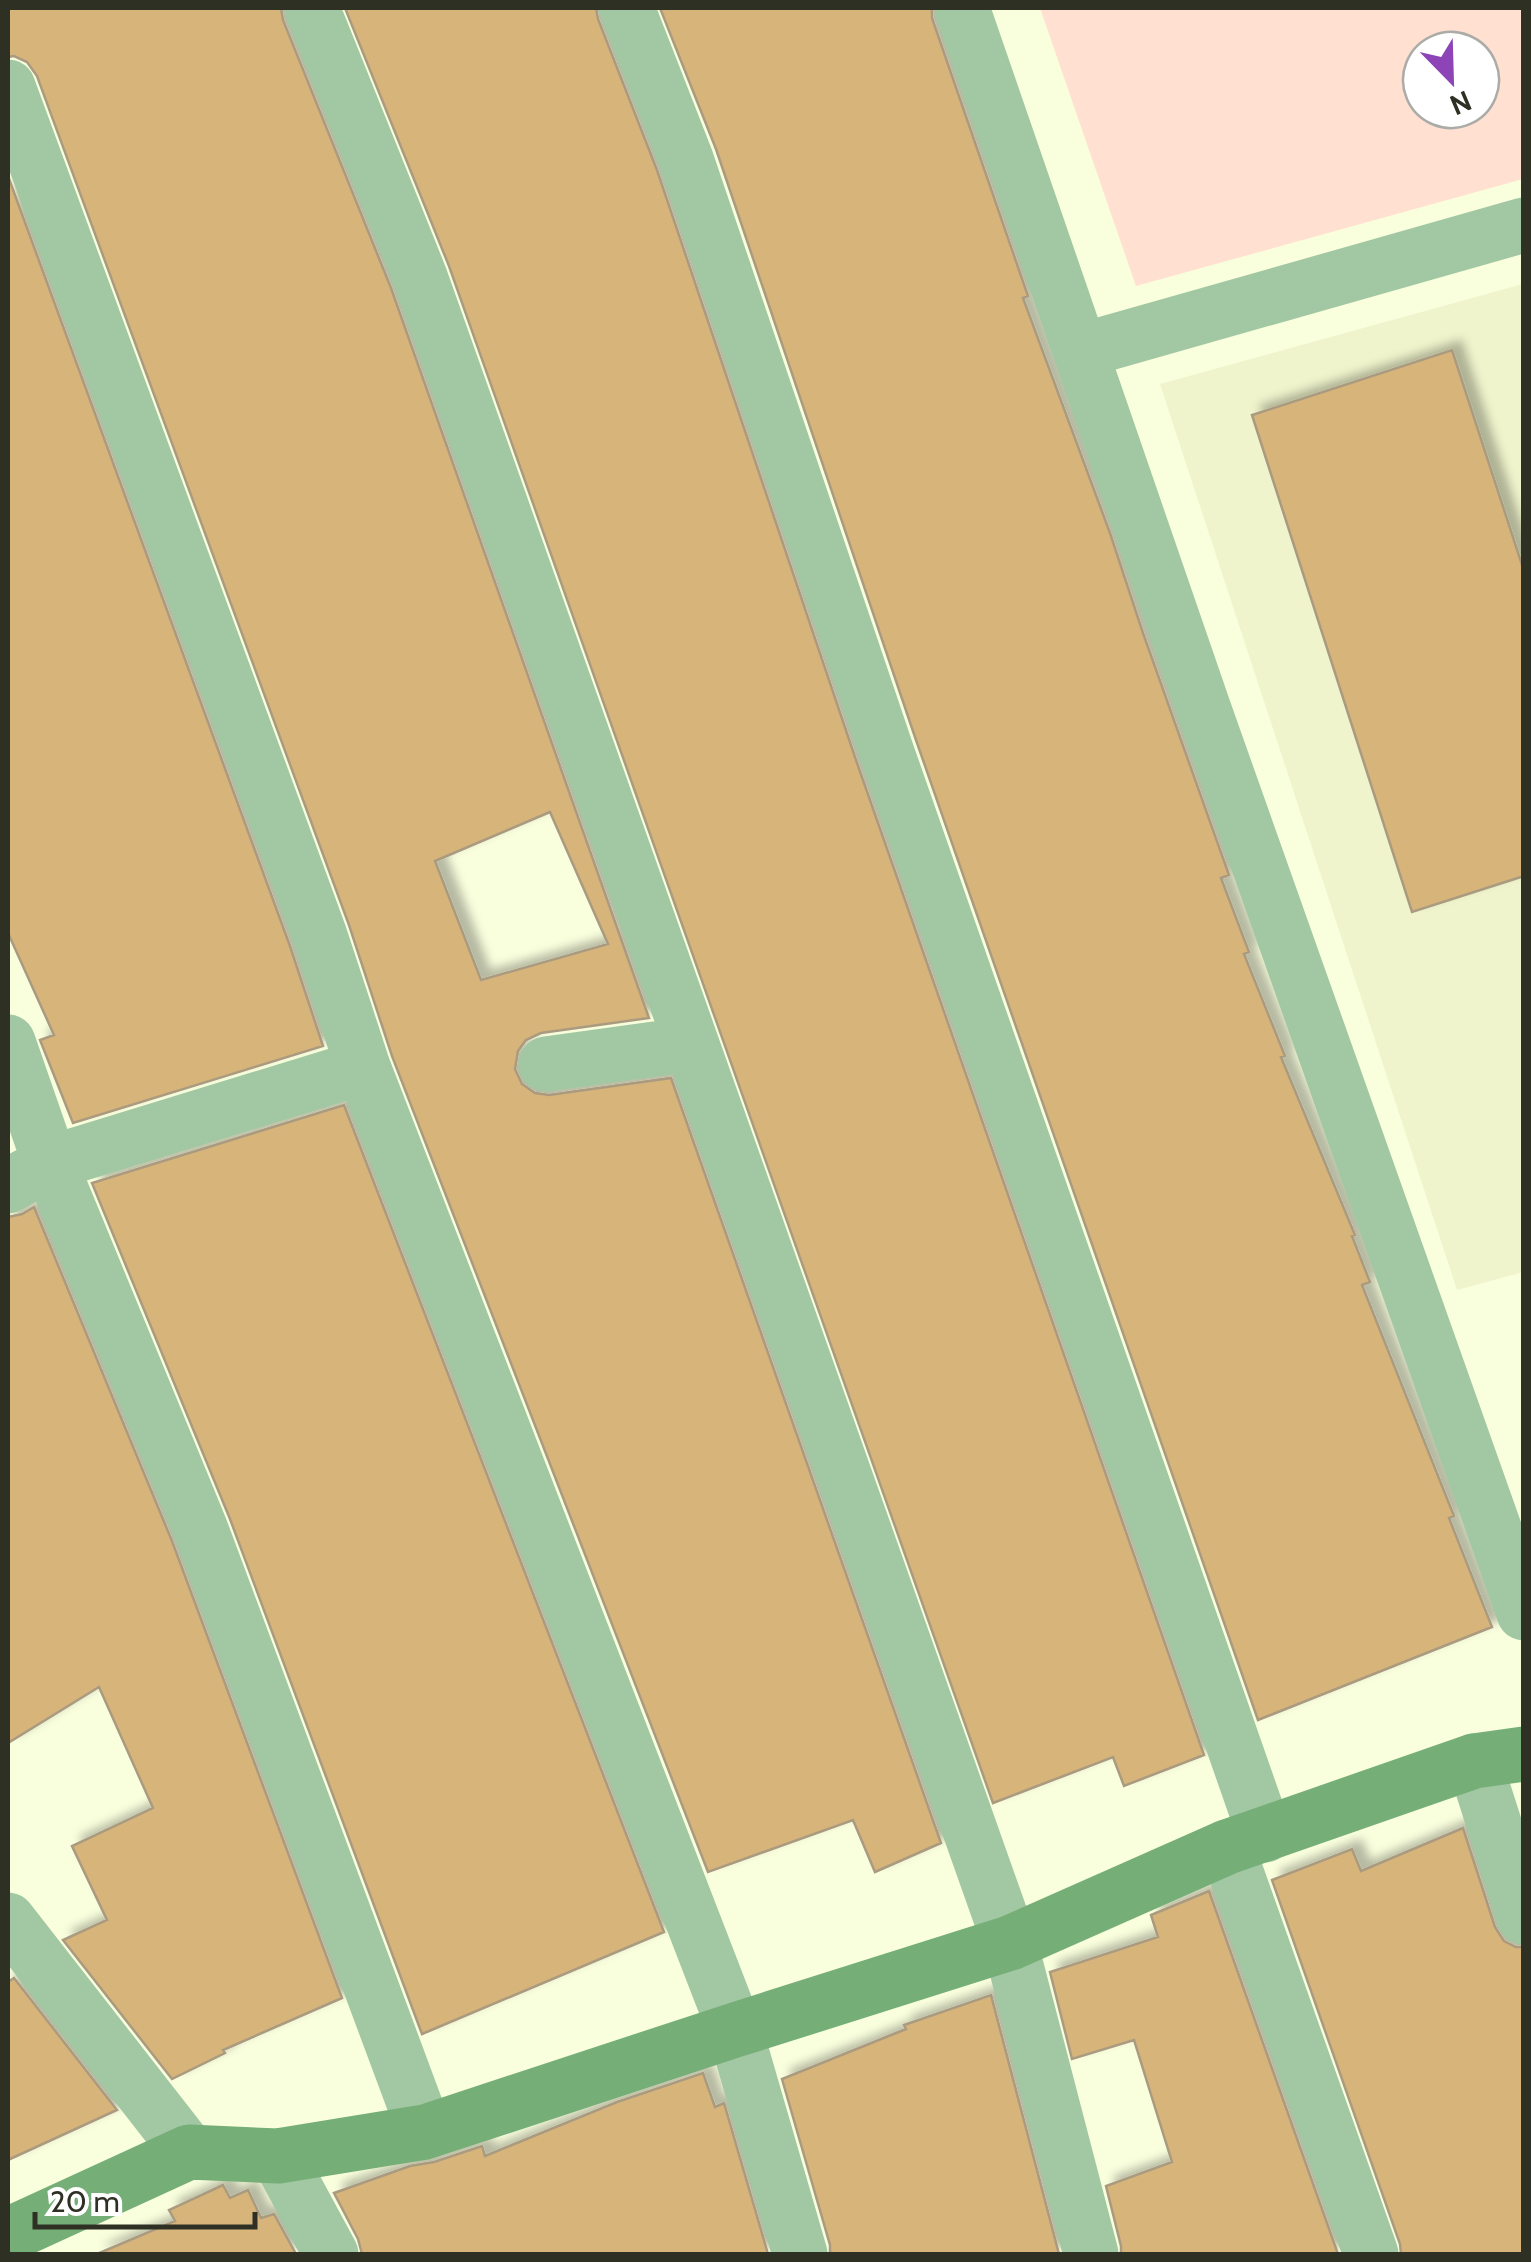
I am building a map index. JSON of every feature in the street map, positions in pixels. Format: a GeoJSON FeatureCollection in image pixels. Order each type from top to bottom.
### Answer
{"type":"FeatureCollection","features":[{"type":"Feature","properties":{"kind":"main road"},"geometry":{"type":"LineString","coordinates":[[8,2235],[189,2152],[278,2156],[425,2132],[1010,1943],[1246,1841],[1499,1757]]}},
{"type":"Feature","properties":{"kind":"street"},"geometry":{"type":"LineString","coordinates":[[312,8],[420,277],[1010,1943],[1091,2254]]}},
{"type":"Feature","properties":{"kind":"street"},"geometry":{"type":"LineString","coordinates":[[627,8],[686,159],[886,750],[1246,1841],[1371,2254]]}},
{"type":"Feature","properties":{"kind":"street"},"geometry":{"type":"LineString","coordinates":[[962,8],[1204,710],[1524,1612]]}},
{"type":"Feature","properties":{"kind":"street"},"geometry":{"type":"LineString","coordinates":[[8,87],[320,936],[363,1067],[735,2030],[800,2254]]}},
{"type":"Feature","properties":{"kind":"street"},"geometry":{"type":"LineString","coordinates":[[1080,351],[1524,226]]}},
{"type":"Feature","properties":{"kind":"street"},"geometry":{"type":"LineString","coordinates":[[8,1042],[29,1174],[201,1530],[425,2132]]}},
{"type":"Feature","properties":{"kind":"street"},"geometry":{"type":"LineString","coordinates":[[546,1064],[691,1044]]}},
{"type":"Feature","properties":{"kind":"street"},"geometry":{"type":"LineString","coordinates":[[29,1174],[363,1067]]}},
{"type":"Feature","properties":{"kind":"street"},"geometry":{"type":"LineString","coordinates":[[1499,1757],[1524,1917]]}},
{"type":"Feature","properties":{"kind":"street"},"geometry":{"type":"LineString","coordinates":[[8,1920],[189,2152]]}},
{"type":"Feature","properties":{"kind":"street"},"geometry":{"type":"LineString","coordinates":[[278,2156],[330,2254]]}},
{"type":"Feature","properties":{"kind":"shaded area"},"geometry":{"type":"Polygon","coordinates":[[[1040,8],[1523,8],[1523,179],[1136,286],[1040,8]]]}},
{"type":"Feature","properties":{"kind":"shaded area"},"geometry":{"type":"Polygon","coordinates":[[[1523,284],[1523,1272],[1457,1290],[1160,384],[1523,284]]]}},
{"type":"Feature","properties":{"kind":"building"},"geometry":{"type":"Polygon","coordinates":[[[8,8],[281,8],[391,288],[649,1018],[541,1033],[526,1040],[518,1051],[515,1069],[522,1084],[535,1093],[549,1095],[671,1078],[941,1843],[875,1872],[853,1820],[708,1872],[392,1056],[349,925],[37,76],[27,62],[8,57],[8,8]],[[550,812],[435,861],[481,980],[608,944],[550,812]]]}},
{"type":"Feature","properties":{"kind":"building"},"geometry":{"type":"Polygon","coordinates":[[[345,8],[596,8],[657,170],[856,760],[1204,1755],[1124,1786],[1113,1757],[993,1803],[449,266],[345,8]]]}},
{"type":"Feature","properties":{"kind":"building"},"geometry":{"type":"Polygon","coordinates":[[[660,8],[932,8],[932,18],[1028,296],[1023,298],[1229,875],[1221,878],[1249,952],[1244,954],[1285,1056],[1281,1057],[1355,1235],[1352,1236],[1370,1282],[1362,1285],[1454,1516],[1449,1518],[1492,1627],[1258,1720],[916,740],[716,149],[660,8]]]}},
{"type":"Feature","properties":{"kind":"building"},"geometry":{"type":"Polygon","coordinates":[[[8,176],[290,946],[323,1046],[73,1123],[40,1040],[54,1035],[8,933],[8,176]]]}},
{"type":"Feature","properties":{"kind":"building"},"geometry":{"type":"Polygon","coordinates":[[[1452,350],[1524,571],[1524,876],[1412,912],[1252,415],[1452,350]]]}},
{"type":"Feature","properties":{"kind":"building"},"geometry":{"type":"Polygon","coordinates":[[[344,1105],[664,1932],[422,2034],[230,1519],[92,1183],[344,1105]]]}},
{"type":"Feature","properties":{"kind":"building"},"geometry":{"type":"Polygon","coordinates":[[[34,1207],[172,1541],[342,1998],[223,2050],[225,2053],[172,2079],[63,1940],[107,1920],[72,1846],[153,1808],[99,1687],[8,1743],[8,1217],[34,1207]]]}},
{"type":"Feature","properties":{"kind":"building"},"geometry":{"type":"Polygon","coordinates":[[[1463,1828],[1495,1927],[1504,1941],[1524,1947],[1524,2254],[1401,2254],[1272,1880],[1352,1849],[1361,1871],[1463,1828]]]}},
{"type":"Feature","properties":{"kind":"building"},"geometry":{"type":"Polygon","coordinates":[[[1209,1891],[1338,2254],[1121,2254],[1106,2186],[1172,2162],[1134,2040],[1072,2059],[1050,1972],[1158,1937],[1151,1915],[1209,1891]]]}},
{"type":"Feature","properties":{"kind":"building"},"geometry":{"type":"Polygon","coordinates":[[[14,1978],[117,2110],[8,2160],[8,1982],[14,1978]]]}},
{"type":"Feature","properties":{"kind":"building"},"geometry":{"type":"Polygon","coordinates":[[[991,1995],[1059,2254],[830,2254],[782,2079],[906,2029],[904,2025],[991,1995]]]}},
{"type":"Feature","properties":{"kind":"building"},"geometry":{"type":"Polygon","coordinates":[[[703,2073],[715,2107],[724,2103],[768,2254],[362,2254],[334,2193],[482,2146],[485,2156],[617,2102],[703,2073]]]}},
{"type":"Feature","properties":{"kind":"building"},"geometry":{"type":"Polygon","coordinates":[[[223,2185],[230,2198],[248,2190],[261,2218],[274,2214],[296,2254],[97,2254],[175,2221],[169,2210],[223,2185]]]}}]}
